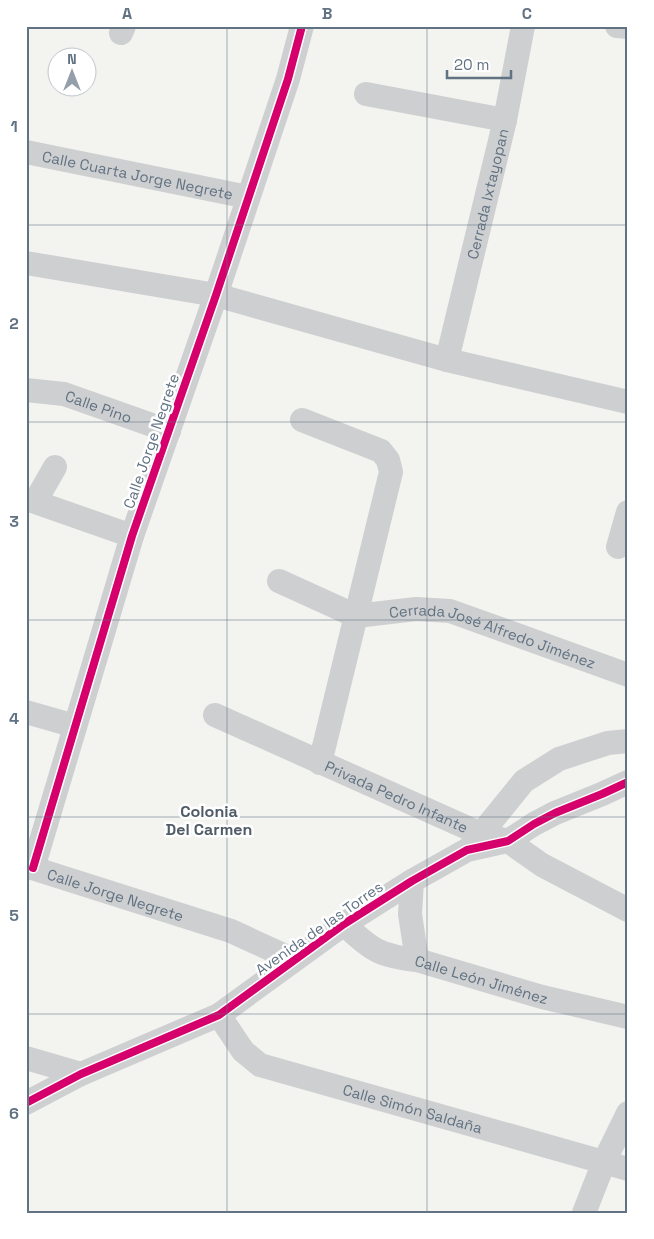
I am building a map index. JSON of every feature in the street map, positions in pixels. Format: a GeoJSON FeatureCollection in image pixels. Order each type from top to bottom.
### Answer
{"type":"FeatureCollection","features":[{"type":"Feature","properties":{"kind":"street","name":"Calle Jorge Negrete"},"geometry":{"type":"LineString","coordinates":[[294,960],[231,931],[30,867],[76,726],[132,536],[216,295],[288,79],[302,26]]}},
{"type":"Feature","properties":{"kind":"street","name":"Cerrada Ixtayopan"},"geometry":{"type":"LineString","coordinates":[[447,360],[505,120],[524,26]]}},
{"type":"Feature","properties":{"kind":"street"},"geometry":{"type":"LineString","coordinates":[[617,26],[628,27]]}},
{"type":"Feature","properties":{"kind":"street"},"geometry":{"type":"LineString","coordinates":[[366,94],[505,120]]}},
{"type":"Feature","properties":{"kind":"street","name":"Calle Cuarta Jorge Negrete"},"geometry":{"type":"LineString","coordinates":[[26,152],[248,196]]}},
{"type":"Feature","properties":{"kind":"street"},"geometry":{"type":"LineString","coordinates":[[26,263],[216,295],[447,360],[628,402]]}},
{"type":"Feature","properties":{"kind":"street","name":"Calle Pino"},"geometry":{"type":"LineString","coordinates":[[26,390],[64,394],[169,431]]}},
{"type":"Feature","properties":{"kind":"street"},"geometry":{"type":"LineString","coordinates":[[302,420],[381,451],[388,460],[390,472],[320,763]]}},
{"type":"Feature","properties":{"kind":"street"},"geometry":{"type":"LineString","coordinates":[[55,467],[35,502],[132,536]]}},
{"type":"Feature","properties":{"kind":"street"},"geometry":{"type":"LineString","coordinates":[[618,547],[628,512]]}},
{"type":"Feature","properties":{"kind":"street"},"geometry":{"type":"LineString","coordinates":[[279,581],[356,616]]}},
{"type":"Feature","properties":{"kind":"street","name":"Cerrada José Alfredo Jiménez"},"geometry":{"type":"LineString","coordinates":[[356,616],[416,609],[450,611],[628,675]]}},
{"type":"Feature","properties":{"kind":"street"},"geometry":{"type":"LineString","coordinates":[[26,712],[76,726]]}},
{"type":"Feature","properties":{"kind":"street","name":"Privada Pedro Infante"},"geometry":{"type":"LineString","coordinates":[[215,715],[436,813],[474,842],[508,841],[542,865],[628,910]]}},
{"type":"Feature","properties":{"kind":"street","name":"Avenida de las Torres"},"geometry":{"type":"LineString","coordinates":[[26,1103],[81,1074],[219,1015],[344,924],[474,842],[524,781],[559,759],[608,743],[628,741]]}},
{"type":"Feature","properties":{"kind":"street"},"geometry":{"type":"LineString","coordinates":[[508,841],[555,813],[628,782]]}},
{"type":"Feature","properties":{"kind":"street"},"geometry":{"type":"LineString","coordinates":[[412,882],[410,914],[417,960]]}},
{"type":"Feature","properties":{"kind":"street","name":"Calle León Jiménez"},"geometry":{"type":"LineString","coordinates":[[344,924],[364,944],[380,954],[417,960],[542,998],[628,1017]]}},
{"type":"Feature","properties":{"kind":"street","name":"Calle Simón Saldaña"},"geometry":{"type":"LineString","coordinates":[[219,1015],[243,1051],[260,1065],[628,1169]]}},
{"type":"Feature","properties":{"kind":"street"},"geometry":{"type":"LineString","coordinates":[[26,1058],[81,1074]]}},
{"type":"Feature","properties":{"kind":"street"},"geometry":{"type":"LineString","coordinates":[[584,1213],[604,1162],[628,1113]]}},
{"type":"Feature","properties":{"kind":"cycle path"},"geometry":{"type":"LineString","coordinates":[[33,868],[132,536],[216,295],[288,79],[302,26]]}},
{"type":"Feature","properties":{"kind":"cycle path"},"geometry":{"type":"LineString","coordinates":[[26,1103],[81,1074],[219,1015],[344,924],[412,881],[467,850],[508,841],[555,813],[628,782]]}},
{"type":"Feature","properties":{"kind":"district","name":"Colonia Del Carmen"},"geometry":{"type":"Point","coordinates":[209,820]}}]}
